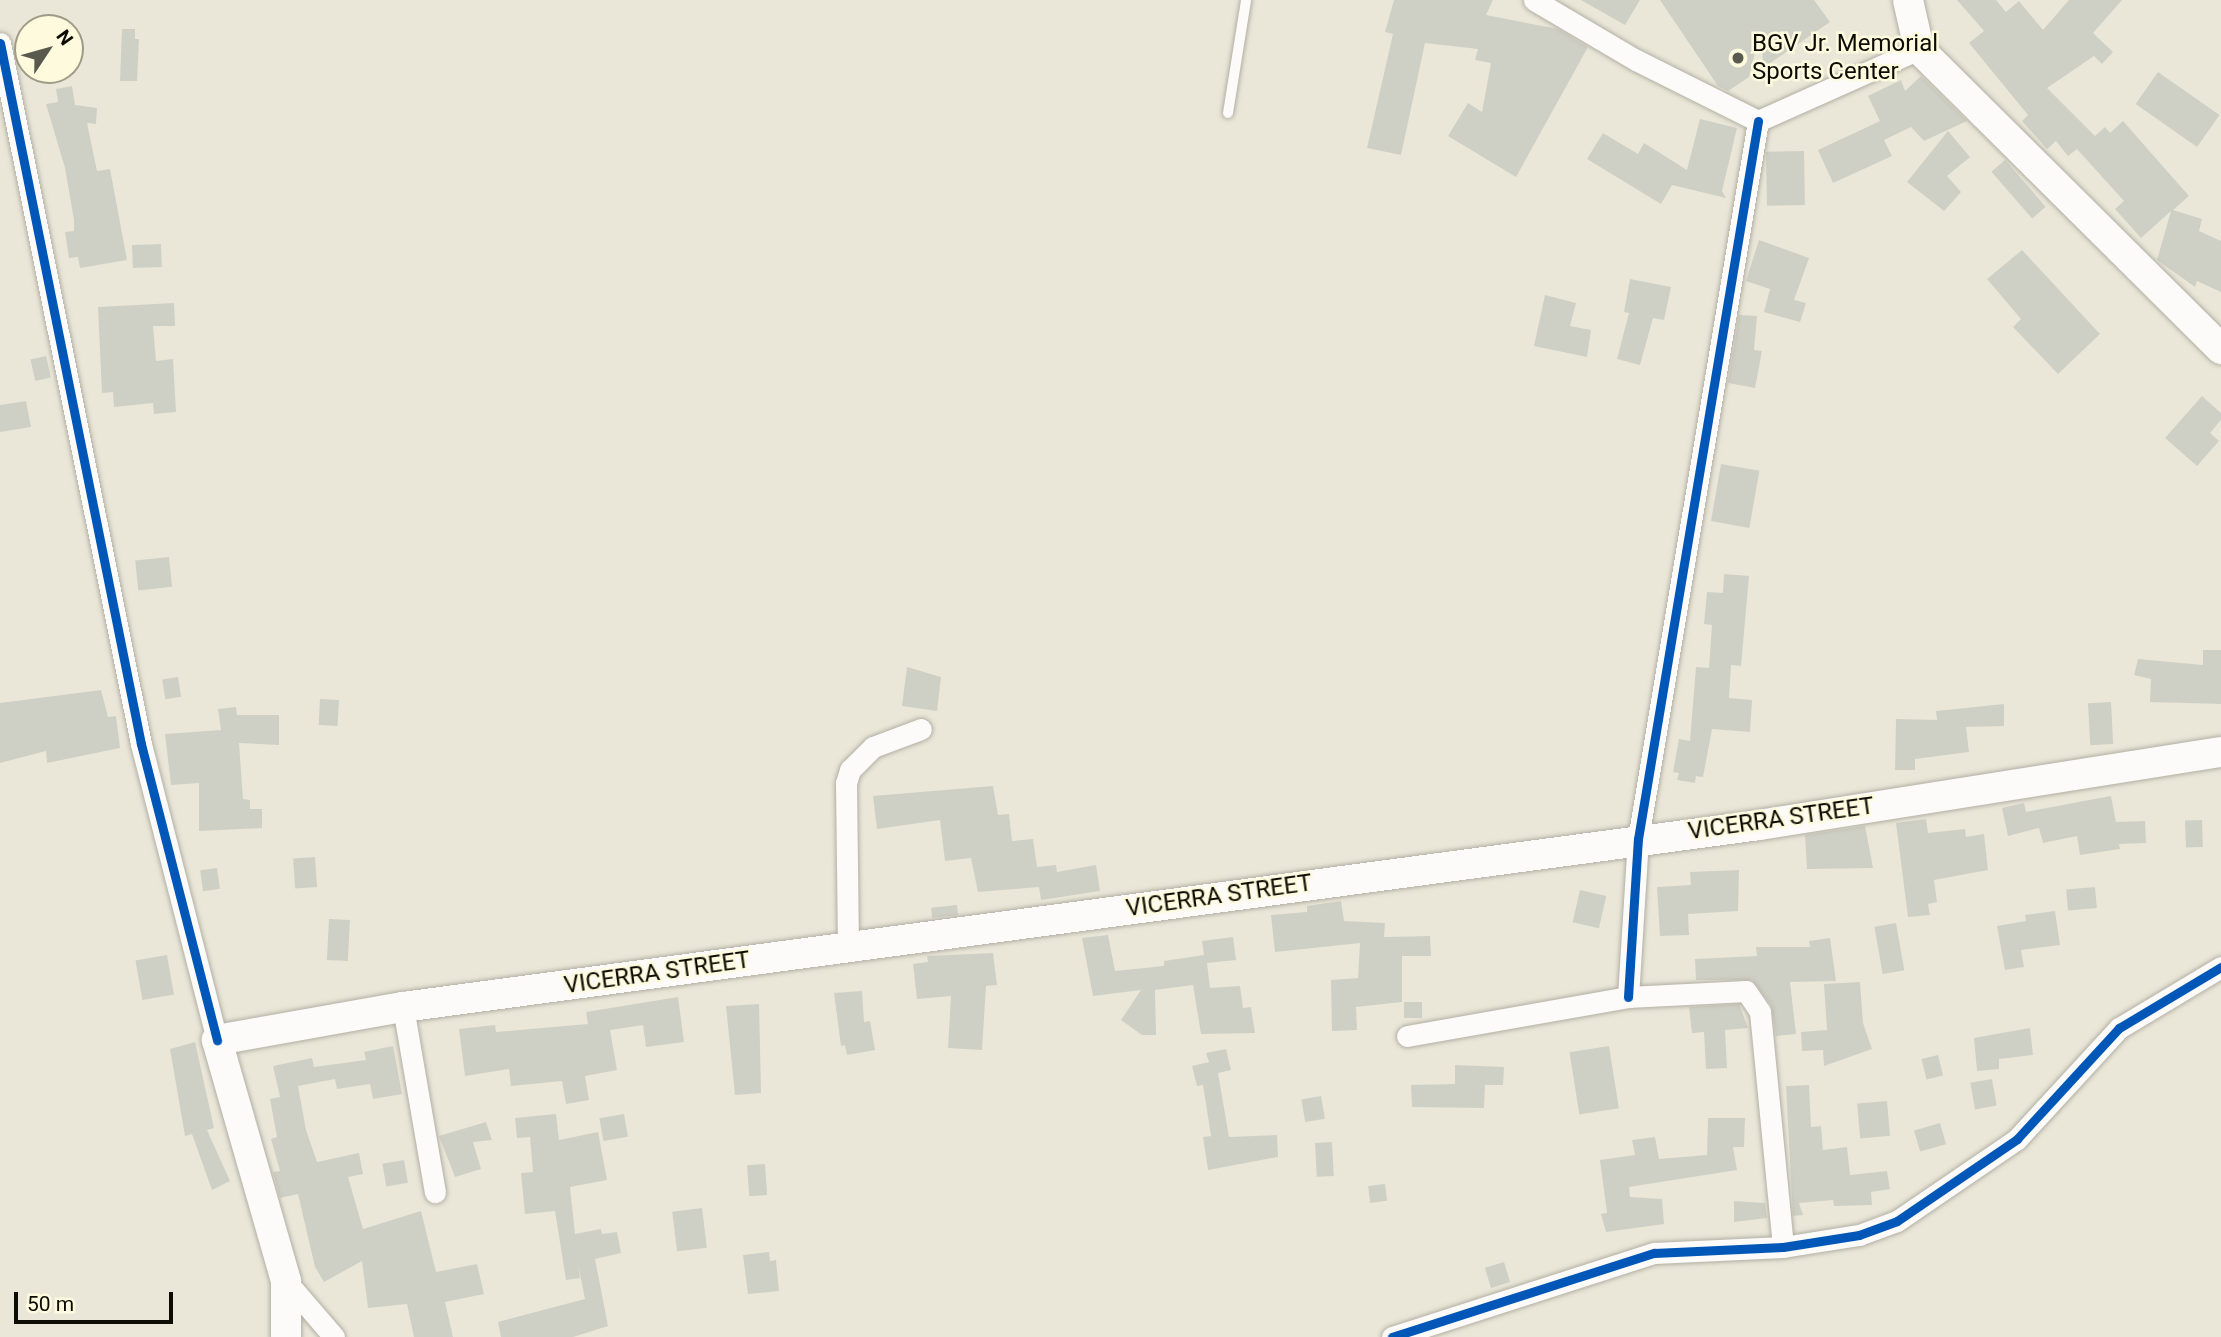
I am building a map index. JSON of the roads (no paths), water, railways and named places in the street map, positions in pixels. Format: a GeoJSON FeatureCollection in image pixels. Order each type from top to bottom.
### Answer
{"type":"FeatureCollection","features":[{"type":"Feature","properties":{"kind":"main road"},"geometry":{"type":"LineString","coordinates":[[1908,0],[1919,49],[2221,349]]}},
{"type":"Feature","properties":{"kind":"main road","name":"VICERRA STREET"},"geometry":{"type":"LineString","coordinates":[[217,1040],[403,1007],[1637,839],[1759,825],[2221,752]]}},
{"type":"Feature","properties":{"kind":"main road"},"geometry":{"type":"LineString","coordinates":[[217,1040],[286,1281],[286,1337]]}},
{"type":"Feature","properties":{"kind":"street"},"geometry":{"type":"LineString","coordinates":[[1534,0],[1636,60],[1758,121]]}},
{"type":"Feature","properties":{"kind":"street"},"geometry":{"type":"LineString","coordinates":[[0,43],[141,744],[217,1040]]}},
{"type":"Feature","properties":{"kind":"street"},"geometry":{"type":"LineString","coordinates":[[1758,121],[1919,49]]}},
{"type":"Feature","properties":{"kind":"street"},"geometry":{"type":"LineString","coordinates":[[1628,997],[1637,839],[1758,121]]}},
{"type":"Feature","properties":{"kind":"street"},"geometry":{"type":"LineString","coordinates":[[848,947],[846,783],[850,770],[873,747],[921,729]]}},
{"type":"Feature","properties":{"kind":"street"},"geometry":{"type":"LineString","coordinates":[[1392,1337],[1654,1253],[1783,1247],[1859,1235],[1897,1220],[2017,1139],[2119,1028],[2221,967]]}},
{"type":"Feature","properties":{"kind":"street"},"geometry":{"type":"LineString","coordinates":[[1407,1036],[1628,997],[1736,988],[1757,1002],[1783,1247]]}},
{"type":"Feature","properties":{"kind":"street"},"geometry":{"type":"LineString","coordinates":[[403,1007],[435,1192]]}},
{"type":"Feature","properties":{"kind":"street"},"geometry":{"type":"LineString","coordinates":[[286,1281],[334,1337]]}},
{"type":"Feature","properties":{"kind":"lane"},"geometry":{"type":"LineString","coordinates":[[1228,113],[1246,0]]}},
{"type":"Feature","properties":{"kind":"place","name":"BGV Jr. Memorial Sports Center"},"geometry":{"type":"Point","coordinates":[1738,58]}}]}
